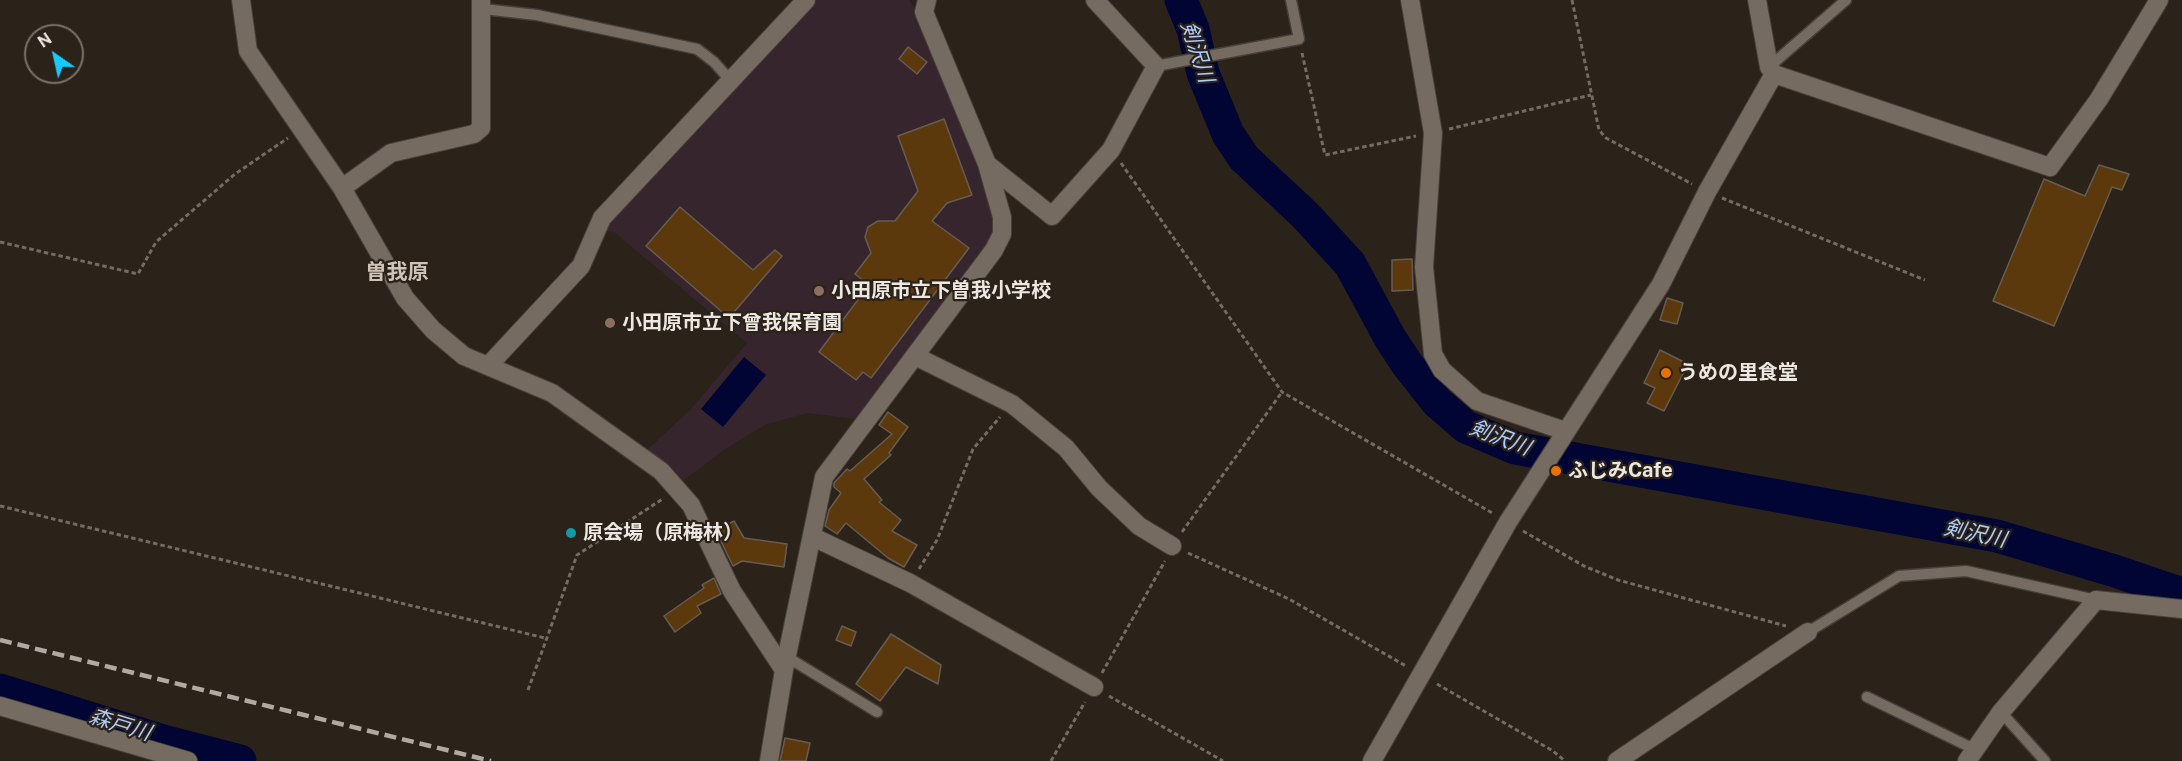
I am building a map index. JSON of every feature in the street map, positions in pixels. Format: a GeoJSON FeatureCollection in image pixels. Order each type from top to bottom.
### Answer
{"type":"FeatureCollection","features":[{"type":"Feature","properties":{"kind":"street"},"geometry":{"type":"LineString","coordinates":[[241,0],[248,51],[342,188],[405,298],[433,330],[464,356],[552,393],[662,471],[679,488],[691,505],[732,591],[785,664]]}},
{"type":"Feature","properties":{"kind":"street"},"geometry":{"type":"LineString","coordinates":[[488,366],[581,266],[602,218],[806,0]]}},
{"type":"Feature","properties":{"kind":"street"},"geometry":{"type":"LineString","coordinates":[[987,164],[1052,216],[1111,150],[1156,66],[1095,0]]}},
{"type":"Feature","properties":{"kind":"street"},"geometry":{"type":"LineString","coordinates":[[1410,0],[1433,133],[1424,280],[1431,346],[1436,362],[1478,401],[1562,436]]}},
{"type":"Feature","properties":{"kind":"street"},"geometry":{"type":"LineString","coordinates":[[1372,761],[1508,522],[1661,284],[1772,71],[1756,0]]}},
{"type":"Feature","properties":{"kind":"street"},"geometry":{"type":"LineString","coordinates":[[1772,71],[2050,167],[2099,99],[2159,0]]}},
{"type":"Feature","properties":{"kind":"street"},"geometry":{"type":"LineString","coordinates":[[342,188],[391,153],[474,134],[481,128],[482,4]]}},
{"type":"Feature","properties":{"kind":"street"},"geometry":{"type":"LineString","coordinates":[[769,761],[785,664],[824,477],[994,250],[1002,234],[1002,217],[987,164],[922,4]]}},
{"type":"Feature","properties":{"kind":"street"},"geometry":{"type":"LineString","coordinates":[[915,356],[1012,404],[1066,448],[1099,488],[1139,526],[1173,546]]}},
{"type":"Feature","properties":{"kind":"street"},"geometry":{"type":"LineString","coordinates":[[813,537],[910,583],[1094,687]]}},
{"type":"Feature","properties":{"kind":"street"},"geometry":{"type":"LineString","coordinates":[[1970,755],[2001,712],[2096,600],[2182,609]]}},
{"type":"Feature","properties":{"kind":"street"},"geometry":{"type":"LineString","coordinates":[[1617,761],[1808,632]]}},
{"type":"Feature","properties":{"kind":"street"},"geometry":{"type":"LineString","coordinates":[[0,706],[152,756],[188,761]]}},
{"type":"Feature","properties":{"kind":"lane"},"geometry":{"type":"LineString","coordinates":[[1156,66],[1219,56],[1299,39],[1291,0]]}},
{"type":"Feature","properties":{"kind":"lane"},"geometry":{"type":"LineString","coordinates":[[1772,71],[1846,0]]}},
{"type":"Feature","properties":{"kind":"lane"},"geometry":{"type":"LineString","coordinates":[[482,4],[697,49],[714,62],[730,80]]}},
{"type":"Feature","properties":{"kind":"lane"},"geometry":{"type":"LineString","coordinates":[[1808,632],[1899,576],[1966,571],[2096,600]]}},
{"type":"Feature","properties":{"kind":"lane"},"geometry":{"type":"LineString","coordinates":[[785,664],[877,712]]}},
{"type":"Feature","properties":{"kind":"lane"},"geometry":{"type":"LineString","coordinates":[[1867,697],[1970,755]]}},
{"type":"Feature","properties":{"kind":"lane"},"geometry":{"type":"LineString","coordinates":[[2001,712],[2045,761]]}},
{"type":"Feature","properties":{"kind":"path"},"geometry":{"type":"LineString","coordinates":[[1572,0],[1591,95],[1602,135],[1707,192],[1924,280]]}},
{"type":"Feature","properties":{"kind":"path"},"geometry":{"type":"LineString","coordinates":[[1299,39],[1325,155],[1433,133],[1591,95]]}},
{"type":"Feature","properties":{"kind":"path"},"geometry":{"type":"LineString","coordinates":[[0,242],[138,274],[156,242],[235,174],[302,129]]}},
{"type":"Feature","properties":{"kind":"path"},"geometry":{"type":"LineString","coordinates":[[1111,150],[1282,392],[1584,566],[1618,580],[1808,632]]}},
{"type":"Feature","properties":{"kind":"path"},"geometry":{"type":"LineString","coordinates":[[1050,761],[1173,546],[1282,392]]}},
{"type":"Feature","properties":{"kind":"path"},"geometry":{"type":"LineString","coordinates":[[910,583],[937,540],[973,449],[1012,404]]}},
{"type":"Feature","properties":{"kind":"path"},"geometry":{"type":"LineString","coordinates":[[528,690],[577,555],[679,488]]}},
{"type":"Feature","properties":{"kind":"path"},"geometry":{"type":"LineString","coordinates":[[0,507],[545,638]]}},
{"type":"Feature","properties":{"kind":"path"},"geometry":{"type":"LineString","coordinates":[[1173,546],[1289,599],[1553,751],[1565,761]]}},
{"type":"Feature","properties":{"kind":"path"},"geometry":{"type":"LineString","coordinates":[[1094,687],[1223,761]]}},
{"type":"Feature","properties":{"kind":"shaded area","name":"小田原市立下曽我小学校"},"geometry":{"type":"Polygon","coordinates":[[[814,0],[909,0],[918,13],[977,160],[996,221],[993,239],[856,419],[808,413],[767,424],[728,447],[680,483],[646,451],[691,409],[747,343],[614,232],[603,230],[814,0]]]}},
{"type":"Feature","properties":{"kind":"water"},"geometry":{"type":"Polygon","coordinates":[[[744,357],[766,375],[723,427],[701,409],[744,357]]]}},
{"type":"Feature","properties":{"kind":"building"},"geometry":{"type":"Polygon","coordinates":[[[908,47],[927,62],[917,74],[899,59],[908,47]]]}},
{"type":"Feature","properties":{"kind":"building"},"geometry":{"type":"Polygon","coordinates":[[[944,119],[972,195],[947,203],[932,221],[969,248],[871,378],[863,372],[856,380],[819,352],[869,285],[855,274],[871,253],[865,237],[868,227],[878,221],[895,221],[918,191],[898,136],[944,119]]]}},
{"type":"Feature","properties":{"kind":"building"},"geometry":{"type":"Polygon","coordinates":[[[2099,165],[2129,174],[2122,190],[2112,187],[2054,326],[1993,301],[2044,179],[2085,196],[2099,165]]]}},
{"type":"Feature","properties":{"kind":"building"},"geometry":{"type":"Polygon","coordinates":[[[680,207],[753,270],[775,250],[782,256],[729,318],[646,246],[680,207]]]}},
{"type":"Feature","properties":{"kind":"building"},"geometry":{"type":"Polygon","coordinates":[[[1412,259],[1413,290],[1392,291],[1392,260],[1412,259]]]}},
{"type":"Feature","properties":{"kind":"building"},"geometry":{"type":"Polygon","coordinates":[[[1667,298],[1683,303],[1677,324],[1660,320],[1667,298]]]}},
{"type":"Feature","properties":{"kind":"building","name":"うめの里食堂"},"geometry":{"type":"Polygon","coordinates":[[[1660,350],[1688,364],[1664,411],[1647,403],[1655,388],[1644,383],[1660,350]]]}},
{"type":"Feature","properties":{"kind":"building"},"geometry":{"type":"Polygon","coordinates":[[[888,412],[908,427],[889,453],[891,455],[864,479],[882,500],[879,502],[901,520],[892,531],[917,545],[904,567],[888,558],[846,523],[837,534],[825,526],[829,510],[841,493],[834,487],[834,483],[847,469],[850,471],[892,434],[879,425],[888,412]]]}},
{"type":"Feature","properties":{"kind":"building"},"geometry":{"type":"Polygon","coordinates":[[[734,521],[744,538],[787,544],[784,567],[742,561],[733,566],[716,531],[734,521]]]}},
{"type":"Feature","properties":{"kind":"building"},"geometry":{"type":"Polygon","coordinates":[[[714,578],[721,594],[697,606],[701,613],[675,632],[664,616],[704,588],[702,585],[714,578]]]}},
{"type":"Feature","properties":{"kind":"building"},"geometry":{"type":"Polygon","coordinates":[[[842,626],[856,632],[851,646],[836,640],[842,626]]]}},
{"type":"Feature","properties":{"kind":"building"},"geometry":{"type":"Polygon","coordinates":[[[891,634],[941,665],[938,684],[906,667],[880,701],[856,684],[891,634]]]}},
{"type":"Feature","properties":{"kind":"building"},"geometry":{"type":"Polygon","coordinates":[[[785,738],[810,743],[806,761],[780,761],[785,738]]]}},
{"type":"Feature","properties":{"kind":"waterway","name":"剣沢川"},"geometry":{"type":"LineString","coordinates":[[1181,0],[1193,29],[1203,73],[1228,134],[1244,158],[1305,215],[1350,264],[1390,338],[1407,364],[1437,402],[1466,427],[1515,448],[1997,536],[2115,571],[2182,594]]}},
{"type":"Feature","properties":{"kind":"waterway","name":"森戸川"},"geometry":{"type":"LineString","coordinates":[[0,690],[163,741],[240,761]]}},
{"type":"Feature","properties":{"kind":"railway"},"geometry":{"type":"LineString","coordinates":[[0,640],[491,761]]}},
{"type":"Feature","properties":{"kind":"place","name":"小田原市立下曽我小学校"},"geometry":{"type":"Point","coordinates":[819,291]}},
{"type":"Feature","properties":{"kind":"place","name":"小田原市立下曾我保育園"},"geometry":{"type":"Point","coordinates":[610,323]}},
{"type":"Feature","properties":{"kind":"place","name":"うめの里食堂"},"geometry":{"type":"Point","coordinates":[1666,373]}},
{"type":"Feature","properties":{"kind":"place","name":"ふじみCafe"},"geometry":{"type":"Point","coordinates":[1556,471]}},
{"type":"Feature","properties":{"kind":"place","name":"原会場（原梅林）"},"geometry":{"type":"Point","coordinates":[571,533]}},
{"type":"Feature","properties":{"kind":"district","name":"曽我原"},"geometry":{"type":"Point","coordinates":[397,273]}}]}
